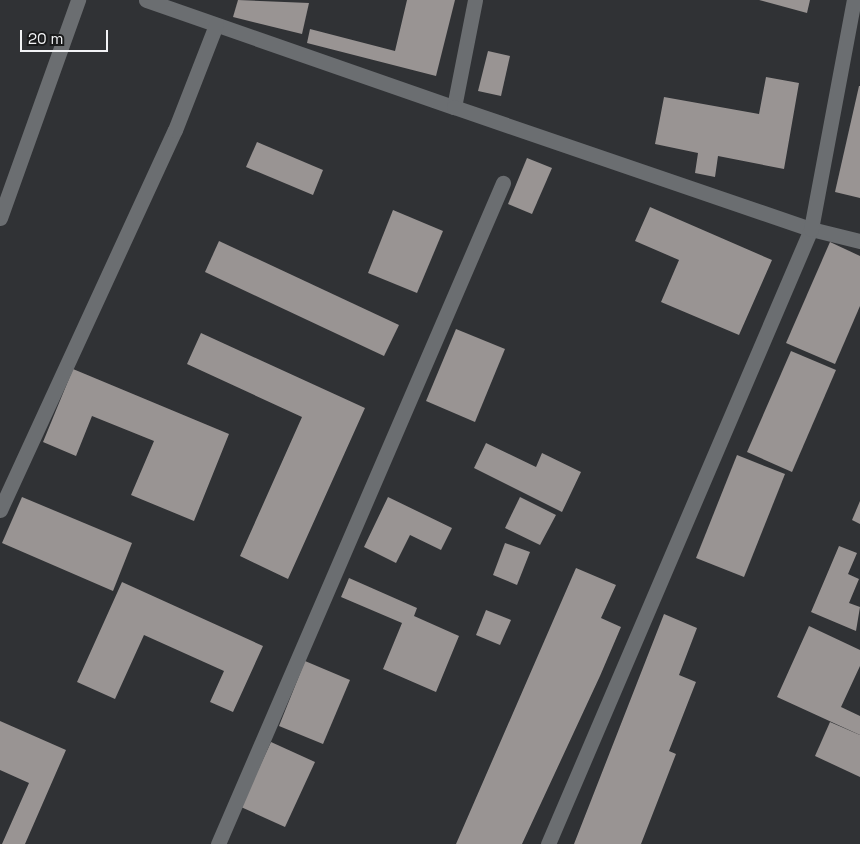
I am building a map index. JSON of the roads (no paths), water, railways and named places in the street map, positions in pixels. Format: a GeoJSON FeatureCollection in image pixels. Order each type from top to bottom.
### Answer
{"type":"FeatureCollection","features":[{"type":"Feature","properties":{"kind":"street"},"geometry":{"type":"LineString","coordinates":[[0,218],[78,0]]}},
{"type":"Feature","properties":{"kind":"street"},"geometry":{"type":"LineString","coordinates":[[146,0],[811,229],[860,241]]}},
{"type":"Feature","properties":{"kind":"street"},"geometry":{"type":"LineString","coordinates":[[454,107],[475,0]]}},
{"type":"Feature","properties":{"kind":"street"},"geometry":{"type":"LineString","coordinates":[[548,844],[811,229],[854,0]]}},
{"type":"Feature","properties":{"kind":"street"},"geometry":{"type":"LineString","coordinates":[[0,510],[175,130],[216,25]]}},
{"type":"Feature","properties":{"kind":"street"},"geometry":{"type":"LineString","coordinates":[[218,844],[503,183]]}}]}
